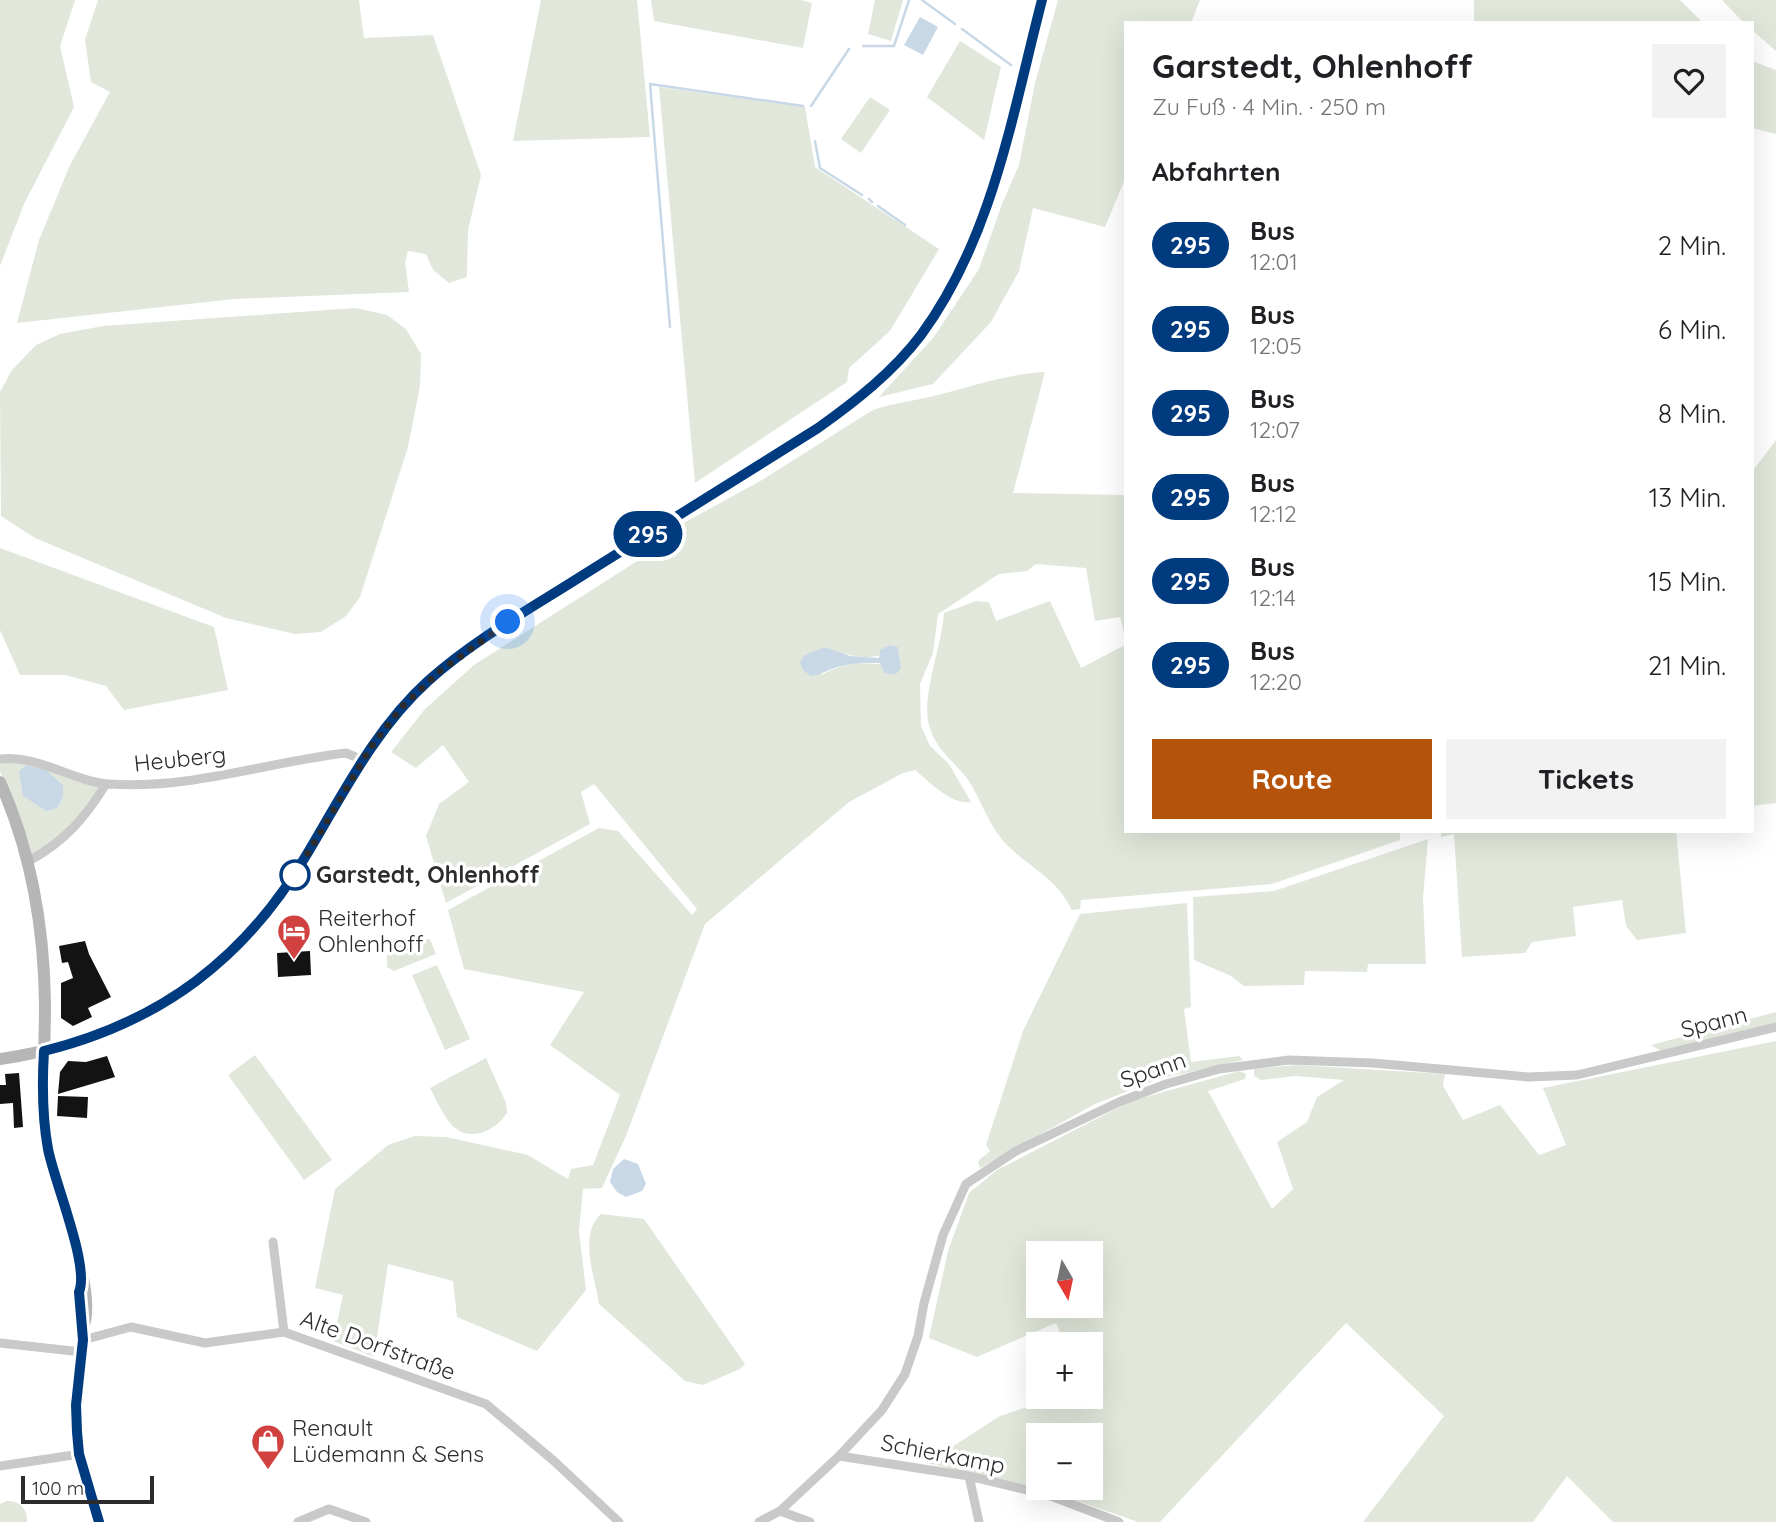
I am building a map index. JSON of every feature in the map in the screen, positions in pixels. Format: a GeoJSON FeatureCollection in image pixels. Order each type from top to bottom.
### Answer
{"type":"FeatureCollection","features":[{"type":"Feature","properties":{"kind":"main road"},"geometry":{"type":"LineString","coordinates":[[0,1059],[83,1041],[121,1026],[165,1003],[208,974],[273,907],[363,760],[403,706],[440,671],[476,643],[818,428],[864,394],[899,360],[941,306],[972,249],[992,192],[1042,0]]}},
{"type":"Feature","properties":{"kind":"main road"},"geometry":{"type":"LineString","coordinates":[[0,782],[29,861],[43,941],[43,1107],[48,1146],[76,1248],[82,1284],[79,1292],[83,1340],[76,1405],[79,1454],[99,1522]]}},
{"type":"Feature","properties":{"kind":"street","name":"Heuberg"},"geometry":{"type":"LineString","coordinates":[[0,758],[31,762],[106,784],[161,784],[346,753],[363,760]]}},
{"type":"Feature","properties":{"kind":"street"},"geometry":{"type":"LineString","coordinates":[[29,861],[54,848],[88,813],[106,784]]}},
{"type":"Feature","properties":{"kind":"street","name":"Spann"},"geometry":{"type":"LineString","coordinates":[[759,1522],[780,1511],[839,1456],[882,1410],[905,1374],[918,1336],[943,1235],[966,1184],[1016,1151],[1119,1102],[1166,1084],[1219,1069],[1289,1060],[1373,1063],[1528,1077],[1577,1075],[1776,1027]]}},
{"type":"Feature","properties":{"kind":"street"},"geometry":{"type":"LineString","coordinates":[[274,1242],[284,1332]]}},
{"type":"Feature","properties":{"kind":"street","name":"Alte Dorfstraße"},"geometry":{"type":"LineString","coordinates":[[0,1342],[83,1340],[131,1327],[205,1343],[284,1332],[486,1404],[554,1461],[619,1522]]}},
{"type":"Feature","properties":{"kind":"street"},"geometry":{"type":"LineString","coordinates":[[0,1466],[79,1454]]}},
{"type":"Feature","properties":{"kind":"street","name":"Schierkamp"},"geometry":{"type":"LineString","coordinates":[[839,1456],[970,1476],[1048,1495],[1119,1522]]}},
{"type":"Feature","properties":{"kind":"street"},"geometry":{"type":"LineString","coordinates":[[970,1476],[979,1522]]}},
{"type":"Feature","properties":{"kind":"street"},"geometry":{"type":"LineString","coordinates":[[298,1522],[329,1509],[366,1522]]}},
{"type":"Feature","properties":{"kind":"street"},"geometry":{"type":"LineString","coordinates":[[780,1511],[810,1522]]}},
{"type":"Feature","properties":{"kind":"shaded area"},"geometry":{"type":"Polygon","coordinates":[[[0,0],[75,0],[60,46],[74,107],[24,204],[0,266],[0,0]]]}},
{"type":"Feature","properties":{"kind":"shaded area"},"geometry":{"type":"Polygon","coordinates":[[[98,0],[359,0],[364,38],[433,35],[481,175],[468,230],[467,277],[449,283],[433,270],[426,254],[408,251],[405,262],[409,292],[234,299],[17,323],[39,240],[70,165],[110,92],[91,82],[85,40],[98,0]]]}},
{"type":"Feature","properties":{"kind":"shaded area"},"geometry":{"type":"Polygon","coordinates":[[[541,0],[637,0],[650,137],[513,141],[541,0]]]}},
{"type":"Feature","properties":{"kind":"shaded area"},"geometry":{"type":"Polygon","coordinates":[[[651,0],[801,0],[812,3],[803,48],[654,21],[651,0]]]}},
{"type":"Feature","properties":{"kind":"shaded area"},"geometry":{"type":"Polygon","coordinates":[[[875,0],[903,0],[891,41],[868,34],[875,0]]]}},
{"type":"Feature","properties":{"kind":"shaded area"},"geometry":{"type":"Polygon","coordinates":[[[1058,0],[1200,0],[1192,21],[1124,21],[1124,181],[1105,227],[1033,208],[1019,271],[991,322],[933,384],[879,397],[933,338],[979,269],[1019,165],[1035,83],[1058,0]]]}},
{"type":"Feature","properties":{"kind":"shaded area"},"geometry":{"type":"Polygon","coordinates":[[[1474,0],[1680,0],[1701,21],[1474,21],[1474,0]]]}},
{"type":"Feature","properties":{"kind":"shaded area"},"geometry":{"type":"Polygon","coordinates":[[[1722,0],[1776,0],[1776,51],[1754,32],[1754,21],[1742,21],[1722,0]]]}},
{"type":"Feature","properties":{"kind":"shaded area"},"geometry":{"type":"Polygon","coordinates":[[[960,41],[1001,67],[984,140],[927,97],[960,41]]]}},
{"type":"Feature","properties":{"kind":"shaded area"},"geometry":{"type":"Polygon","coordinates":[[[1754,62],[1776,70],[1776,134],[1754,128],[1754,62]]]}},
{"type":"Feature","properties":{"kind":"shaded area"},"geometry":{"type":"Polygon","coordinates":[[[659,87],[805,107],[815,167],[939,249],[890,331],[849,368],[847,382],[695,483],[659,87]]]}},
{"type":"Feature","properties":{"kind":"shaded area"},"geometry":{"type":"Polygon","coordinates":[[[870,97],[890,110],[861,153],[841,139],[870,97]]]}},
{"type":"Feature","properties":{"kind":"shaded area"},"geometry":{"type":"Polygon","coordinates":[[[356,308],[387,315],[406,329],[421,354],[420,386],[408,447],[360,597],[346,616],[321,632],[295,634],[226,618],[35,538],[1,516],[0,392],[12,370],[36,345],[60,334],[103,326],[356,308]]]}},
{"type":"Feature","properties":{"kind":"shaded area"},"geometry":{"type":"Polygon","coordinates":[[[1045,372],[1013,493],[1124,495],[1124,633],[1120,617],[1095,621],[1086,568],[1036,564],[1027,571],[999,574],[938,614],[933,653],[920,684],[921,726],[930,746],[949,764],[971,802],[948,796],[915,770],[903,773],[849,802],[705,924],[626,1136],[602,1188],[583,1189],[579,1231],[586,1290],[537,1351],[457,1317],[453,1281],[388,1264],[374,1357],[333,1341],[343,1295],[315,1288],[335,1189],[388,1145],[415,1136],[446,1137],[528,1155],[568,1179],[571,1169],[593,1165],[620,1095],[550,1045],[584,992],[464,969],[448,910],[599,828],[618,831],[692,915],[697,909],[594,784],[581,792],[590,824],[446,903],[426,836],[439,804],[469,782],[443,745],[416,768],[391,752],[425,709],[474,665],[675,537],[669,531],[762,480],[871,411],[999,379],[1045,372]],[[824,647],[822,675],[841,667],[860,664],[901,668],[898,648],[879,656],[853,656],[824,647]]]}},
{"type":"Feature","properties":{"kind":"shaded area"},"geometry":{"type":"Polygon","coordinates":[[[1776,440],[1776,803],[1754,806],[1754,469],[1776,440]]]}},
{"type":"Feature","properties":{"kind":"shaded area"},"geometry":{"type":"Polygon","coordinates":[[[0,548],[214,627],[228,690],[124,710],[106,686],[65,675],[20,675],[0,630],[0,548]]]}},
{"type":"Feature","properties":{"kind":"shaded area"},"geometry":{"type":"Polygon","coordinates":[[[976,601],[989,602],[996,621],[1050,601],[1081,668],[1124,646],[1124,833],[1400,833],[1400,840],[1272,884],[1081,900],[1080,909],[1072,910],[1051,882],[1001,838],[966,777],[939,747],[931,733],[927,713],[928,700],[944,613],[976,601]]]}},
{"type":"Feature","properties":{"kind":"shaded area"},"geometry":{"type":"Polygon","coordinates":[[[10,761],[101,784],[72,826],[54,842],[32,855],[0,771],[0,763],[10,761]]]}},
{"type":"Feature","properties":{"kind":"shaded area"},"geometry":{"type":"Polygon","coordinates":[[[1441,833],[1676,833],[1686,933],[1637,940],[1626,926],[1622,900],[1573,907],[1576,936],[1532,942],[1525,953],[1462,957],[1454,834],[1441,837],[1441,833]]]}},
{"type":"Feature","properties":{"kind":"shaded area"},"geometry":{"type":"Polygon","coordinates":[[[1428,839],[1423,898],[1426,964],[1368,964],[1367,972],[1305,971],[1304,985],[1244,986],[1231,976],[1194,960],[1193,897],[1274,891],[1428,839]]]}},
{"type":"Feature","properties":{"kind":"shaded area"},"geometry":{"type":"Polygon","coordinates":[[[1187,903],[1191,1007],[1184,1009],[1191,1062],[1239,1056],[1243,1060],[1159,1079],[1095,1104],[980,1168],[978,1161],[990,1151],[986,1145],[1023,1031],[1080,914],[1187,903]]]}},
{"type":"Feature","properties":{"kind":"shaded area"},"geometry":{"type":"Polygon","coordinates":[[[430,939],[436,954],[394,971],[387,967],[387,940],[430,939]]]}},
{"type":"Feature","properties":{"kind":"shaded area"},"geometry":{"type":"Polygon","coordinates":[[[437,965],[470,1039],[445,1050],[412,975],[437,965]]]}},
{"type":"Feature","properties":{"kind":"shaded area"},"geometry":{"type":"Polygon","coordinates":[[[1776,1012],[1776,1023],[1661,1051],[1651,1045],[1776,1012]]]}},
{"type":"Feature","properties":{"kind":"shaded area"},"geometry":{"type":"Polygon","coordinates":[[[1776,1041],[1776,1522],[1613,1522],[1567,1476],[1533,1522],[1363,1522],[1444,1416],[1346,1323],[1160,1522],[1138,1522],[1075,1500],[1103,1500],[1103,1423],[1026,1423],[1026,1486],[927,1463],[1000,1416],[1026,1407],[1103,1409],[1103,1332],[1060,1332],[1056,1323],[1035,1332],[1026,1332],[1026,1336],[977,1357],[929,1338],[948,1251],[969,1193],[997,1170],[1131,1101],[1239,1071],[1246,1074],[1245,1079],[1208,1091],[1272,1209],[1293,1189],[1277,1142],[1307,1122],[1317,1097],[1344,1080],[1295,1076],[1261,1080],[1254,1076],[1254,1069],[1297,1065],[1445,1074],[1443,1086],[1463,1120],[1500,1105],[1539,1155],[1566,1145],[1543,1088],[1776,1041]]]}},
{"type":"Feature","properties":{"kind":"shaded area"},"geometry":{"type":"Polygon","coordinates":[[[255,1055],[332,1160],[304,1180],[228,1075],[255,1055]]]}},
{"type":"Feature","properties":{"kind":"shaded area"},"geometry":{"type":"Polygon","coordinates":[[[486,1058],[506,1103],[507,1113],[488,1130],[464,1133],[450,1123],[430,1088],[486,1058]]]}},
{"type":"Feature","properties":{"kind":"shaded area"},"geometry":{"type":"Polygon","coordinates":[[[601,1214],[644,1219],[745,1364],[740,1369],[703,1385],[685,1381],[599,1304],[589,1244],[594,1223],[601,1214]]]}},
{"type":"Feature","properties":{"kind":"shaded area"},"geometry":{"type":"Polygon","coordinates":[[[7,1501],[16,1502],[22,1507],[27,1522],[0,1522],[0,1504],[7,1501]]]}},
{"type":"Feature","properties":{"kind":"water"},"geometry":{"type":"Polygon","coordinates":[[[920,17],[938,27],[923,55],[904,45],[920,17]]]}},
{"type":"Feature","properties":{"kind":"water"},"geometry":{"type":"Polygon","coordinates":[[[890,645],[898,647],[901,668],[896,674],[885,673],[880,663],[868,663],[844,666],[811,676],[803,670],[800,662],[805,655],[825,647],[850,656],[879,658],[880,650],[890,645]]]}},
{"type":"Feature","properties":{"kind":"water"},"geometry":{"type":"Polygon","coordinates":[[[27,765],[46,770],[63,785],[63,797],[57,808],[46,811],[23,796],[19,771],[27,765]]]}},
{"type":"Feature","properties":{"kind":"water"},"geometry":{"type":"Polygon","coordinates":[[[624,1159],[638,1164],[646,1184],[642,1191],[626,1197],[617,1192],[610,1182],[613,1169],[624,1159]]]}},
{"type":"Feature","properties":{"kind":"building"},"geometry":{"type":"Polygon","coordinates":[[[85,941],[111,997],[88,1008],[92,1017],[73,1026],[61,1018],[61,983],[73,978],[68,962],[62,963],[59,946],[85,941]]]}},
{"type":"Feature","properties":{"kind":"building","name":"Reiterhof Ohlenhoff"},"geometry":{"type":"Polygon","coordinates":[[[310,951],[311,975],[278,977],[277,953],[310,951]]]}},
{"type":"Feature","properties":{"kind":"building"},"geometry":{"type":"Polygon","coordinates":[[[107,1056],[115,1077],[58,1094],[60,1072],[68,1061],[86,1062],[107,1056]]]}},
{"type":"Feature","properties":{"kind":"building"},"geometry":{"type":"Polygon","coordinates":[[[19,1073],[23,1127],[14,1128],[13,1103],[0,1104],[0,1085],[6,1085],[5,1074],[19,1073]]]}},
{"type":"Feature","properties":{"kind":"building"},"geometry":{"type":"Polygon","coordinates":[[[58,1096],[88,1097],[87,1118],[57,1116],[58,1096]]]}},
{"type":"Feature","properties":{"kind":"waterway"},"geometry":{"type":"LineString","coordinates":[[863,46],[894,46],[909,0]]}},
{"type":"Feature","properties":{"kind":"waterway"},"geometry":{"type":"LineString","coordinates":[[922,0],[955,24]]}},
{"type":"Feature","properties":{"kind":"waterway"},"geometry":{"type":"LineString","coordinates":[[962,29],[1011,65]]}},
{"type":"Feature","properties":{"kind":"waterway"},"geometry":{"type":"LineString","coordinates":[[811,106],[849,49]]}},
{"type":"Feature","properties":{"kind":"waterway"},"geometry":{"type":"LineString","coordinates":[[670,327],[650,84],[803,106]]}},
{"type":"Feature","properties":{"kind":"waterway"},"geometry":{"type":"LineString","coordinates":[[815,141],[820,168],[862,195]]}},
{"type":"Feature","properties":{"kind":"waterway"},"geometry":{"type":"LineString","coordinates":[[869,199],[872,202]]}},
{"type":"Feature","properties":{"kind":"waterway"},"geometry":{"type":"LineString","coordinates":[[878,206],[905,225]]}},
{"type":"Feature","properties":{"kind":"bus line","name":"295"},"geometry":{"type":"LineString","coordinates":[[99,1522],[79,1454],[76,1405],[83,1327],[80,1320],[79,1292],[82,1284],[81,1270],[48,1146],[43,1107],[44,1051],[83,1041],[121,1026],[165,1003],[208,974],[273,907],[371,747],[403,706],[440,671],[508,622],[818,428],[864,394],[899,360],[941,306],[972,249],[992,192],[1042,0]]}},
{"type":"Feature","properties":{"kind":"place","name":"Garstedt, Ohlenhoff"},"geometry":{"type":"Point","coordinates":[295,875]}},
{"type":"Feature","properties":{"kind":"place","name":"Reiterhof Ohlenhoff"},"geometry":{"type":"Point","coordinates":[294,961]}},
{"type":"Feature","properties":{"kind":"place","name":"Renault Lüdemann & Sens"},"geometry":{"type":"Point","coordinates":[268,1471]}},
{"type":"Feature","properties":{"kind":"route"},"geometry":{"type":"LineString","coordinates":[[295,875],[371,747],[403,706],[440,671],[508,622]]}}]}
